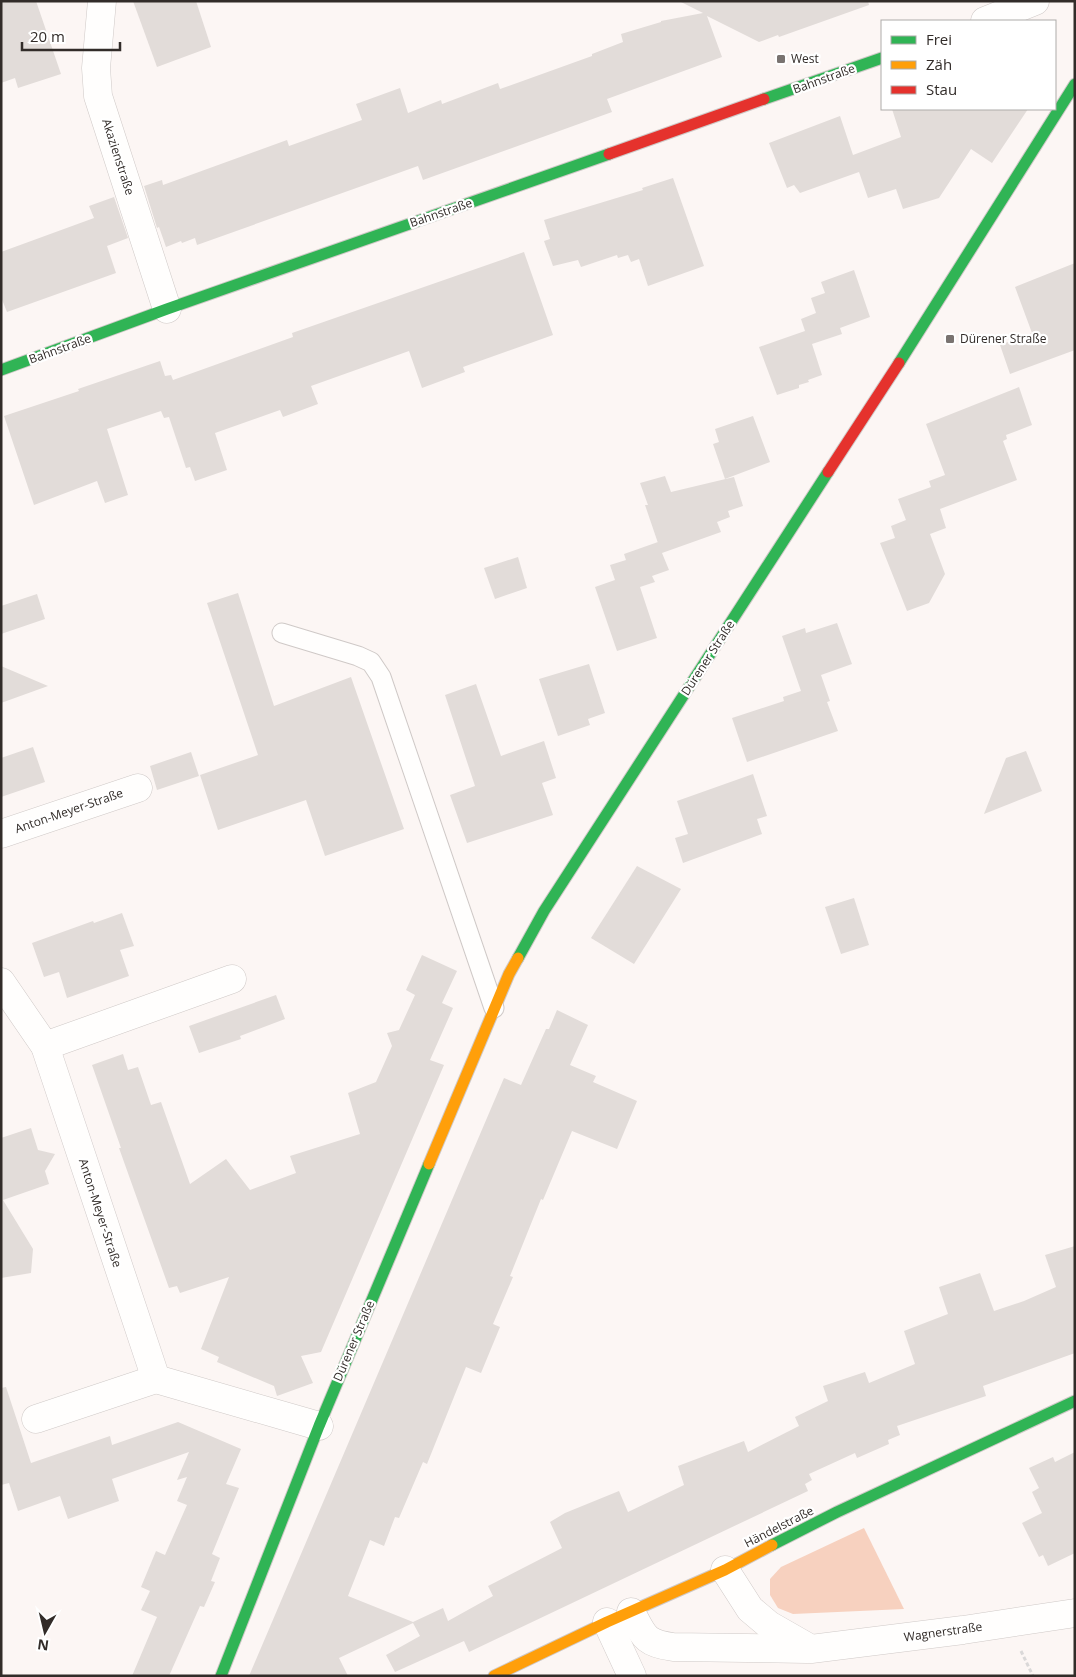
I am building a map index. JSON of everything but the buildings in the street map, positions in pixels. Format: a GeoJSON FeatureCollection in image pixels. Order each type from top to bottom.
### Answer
{"type":"FeatureCollection","features":[{"type":"Feature","properties":{"kind":"street","name":"Akazienstraße"},"geometry":{"type":"LineString","coordinates":[[102,1],[96,68],[98,96],[167,309]]}},
{"type":"Feature","properties":{"kind":"street"},"geometry":{"type":"LineString","coordinates":[[988,20],[1035,1]]}},
{"type":"Feature","properties":{"kind":"street","name":"Bahnstraße"},"geometry":{"type":"LineString","coordinates":[[1,370],[167,309],[881,58]]}},
{"type":"Feature","properties":{"kind":"street","name":"Dürener Straße"},"geometry":{"type":"LineString","coordinates":[[221,1676],[318,1426],[509,974],[544,911],[920,331],[1075,84]]}},
{"type":"Feature","properties":{"kind":"street","name":"Anton-Meyer-Straße"},"geometry":{"type":"LineString","coordinates":[[1,834],[138,788]]}},
{"type":"Feature","properties":{"kind":"street"},"geometry":{"type":"LineString","coordinates":[[45,1046],[232,979]]}},
{"type":"Feature","properties":{"kind":"street","name":"Anton-Meyer-Straße"},"geometry":{"type":"LineString","coordinates":[[1,982],[45,1046],[156,1379]]}},
{"type":"Feature","properties":{"kind":"street"},"geometry":{"type":"LineString","coordinates":[[36,1419],[156,1379],[318,1426]]}},
{"type":"Feature","properties":{"kind":"street","name":"Händelstraße"},"geometry":{"type":"LineString","coordinates":[[494,1676],[725,1570],[838,1512],[1075,1401]]}},
{"type":"Feature","properties":{"kind":"street"},"geometry":{"type":"LineString","coordinates":[[725,1570],[750,1609],[769,1625],[811,1649]]}},
{"type":"Feature","properties":{"kind":"street","name":"Wagnerstraße"},"geometry":{"type":"LineString","coordinates":[[619,1617],[656,1644],[673,1647],[811,1649],[963,1630],[1075,1613]]}},
{"type":"Feature","properties":{"kind":"street"},"geometry":{"type":"LineString","coordinates":[[619,1617],[632,1676]]}},
{"type":"Feature","properties":{"kind":"lane"},"geometry":{"type":"LineString","coordinates":[[282,633],[358,656],[371,662],[381,677],[494,1008]]}},
{"type":"Feature","properties":{"kind":"shaded area"},"geometry":{"type":"Polygon","coordinates":[[[864,1528],[904,1609],[793,1614],[778,1608],[770,1595],[770,1579],[781,1567],[864,1528]]]}},
{"type":"Feature","properties":{"kind":"traffic: fast"},"geometry":{"type":"LineString","coordinates":[[764,99],[881,58]]}},
{"type":"Feature","properties":{"kind":"traffic: fast"},"geometry":{"type":"LineString","coordinates":[[899,363],[1075,84]]}},
{"type":"Feature","properties":{"kind":"traffic: fast"},"geometry":{"type":"LineString","coordinates":[[1,370],[167,309],[609,154]]}},
{"type":"Feature","properties":{"kind":"traffic: fast"},"geometry":{"type":"LineString","coordinates":[[518,958],[544,911],[828,472]]}},
{"type":"Feature","properties":{"kind":"traffic: fast"},"geometry":{"type":"LineString","coordinates":[[221,1676],[319,1426],[429,1164]]}},
{"type":"Feature","properties":{"kind":"traffic: fast"},"geometry":{"type":"LineString","coordinates":[[772,1545],[837,1512],[1075,1401]]}},
{"type":"Feature","properties":{"kind":"traffic: slow"},"geometry":{"type":"LineString","coordinates":[[429,1164],[509,974],[518,958]]}},
{"type":"Feature","properties":{"kind":"traffic: slow"},"geometry":{"type":"LineString","coordinates":[[494,1676],[607,1622],[725,1570],[772,1545]]}},
{"type":"Feature","properties":{"kind":"traffic: jam"},"geometry":{"type":"LineString","coordinates":[[609,154],[764,99]]}},
{"type":"Feature","properties":{"kind":"traffic: jam"},"geometry":{"type":"LineString","coordinates":[[828,472],[899,363]]}},
{"type":"Feature","properties":{"kind":"place","name":"West"},"geometry":{"type":"Point","coordinates":[781,59]}},
{"type":"Feature","properties":{"kind":"place","name":"Dürener Straße"},"geometry":{"type":"Point","coordinates":[950,339]}}]}
